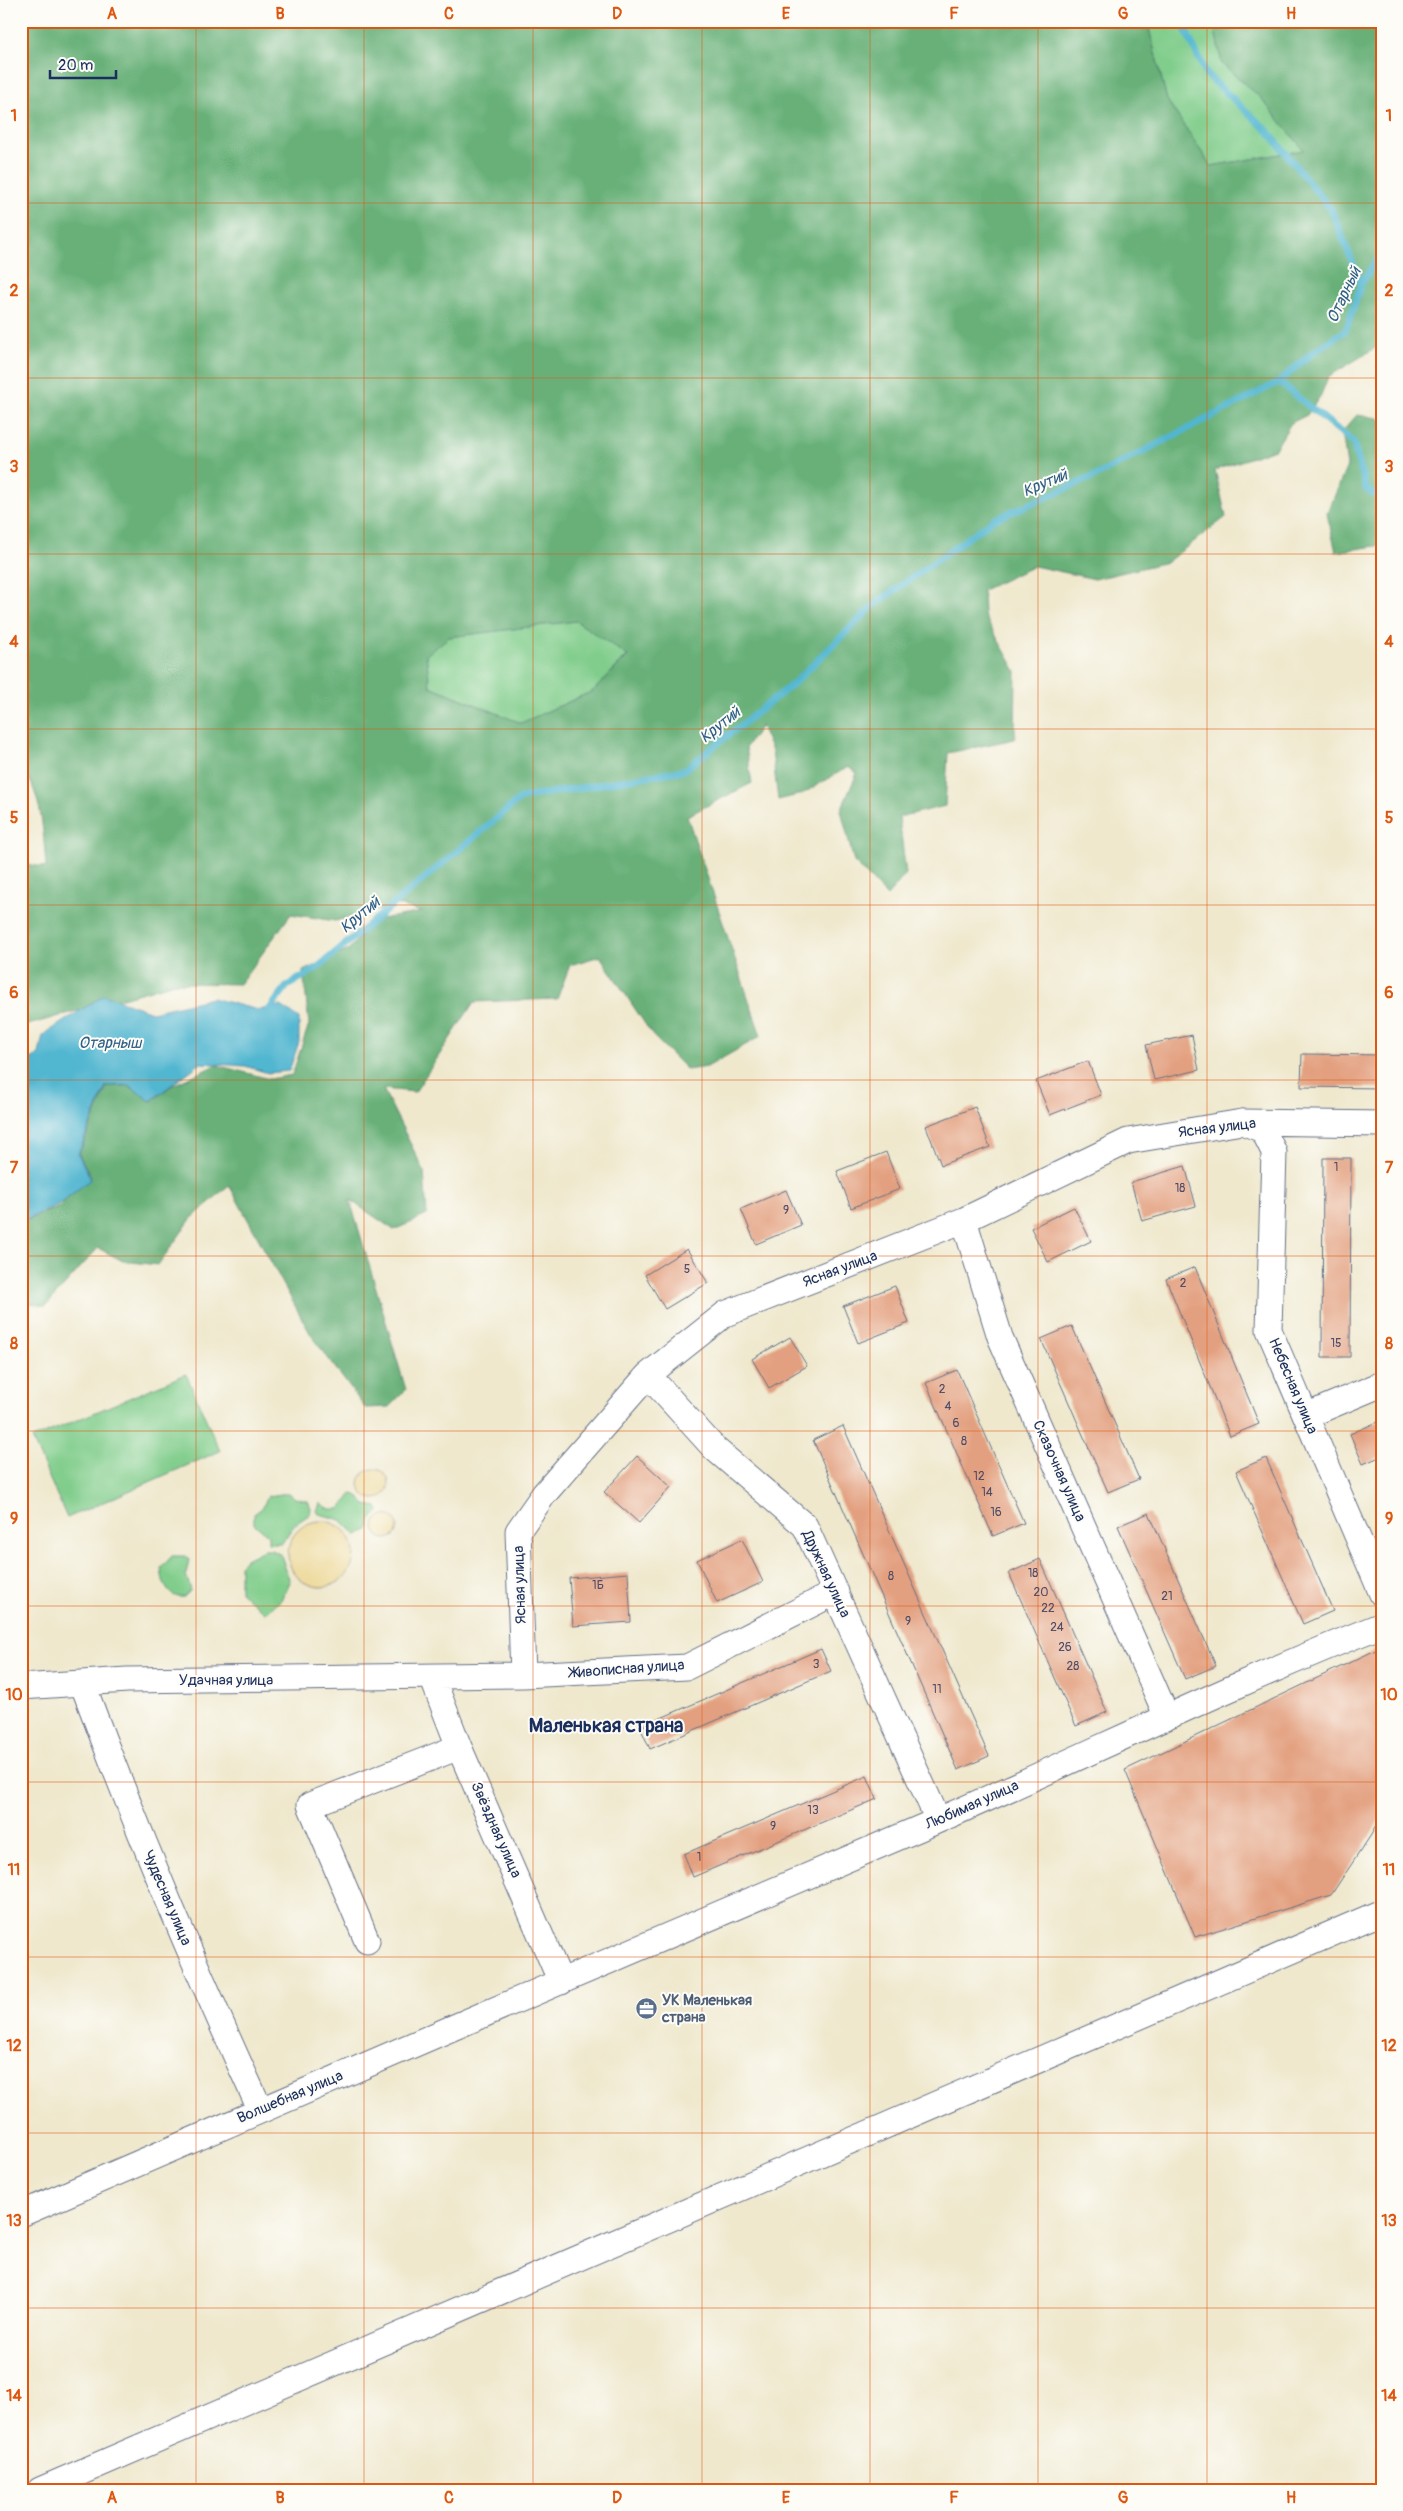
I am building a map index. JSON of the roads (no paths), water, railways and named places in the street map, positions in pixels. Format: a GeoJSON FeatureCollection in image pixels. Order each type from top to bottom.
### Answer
{"type":"FeatureCollection","features":[{"type":"Feature","properties":{"kind":"street","name":"Ясная улица"},"geometry":{"type":"LineString","coordinates":[[523,1675],[518,1531],[544,1494],[648,1375],[725,1314],[964,1220],[1128,1141],[1242,1122],[1382,1124]]}},
{"type":"Feature","properties":{"kind":"street","name":"Небесная улица"},"geometry":{"type":"LineString","coordinates":[[1242,1122],[1263,1130],[1274,1152],[1269,1330],[1382,1594]]}},
{"type":"Feature","properties":{"kind":"street","name":"Сказочная улица"},"geometry":{"type":"LineString","coordinates":[[964,1220],[1000,1338],[1168,1716]]}},
{"type":"Feature","properties":{"kind":"street","name":"Дружная улица"},"geometry":{"type":"LineString","coordinates":[[648,1375],[715,1449],[805,1526],[938,1820]]}},
{"type":"Feature","properties":{"kind":"street"},"geometry":{"type":"LineString","coordinates":[[1306,1416],[1382,1384]]}},
{"type":"Feature","properties":{"kind":"street","name":"Живописная улица"},"geometry":{"type":"LineString","coordinates":[[432,1677],[523,1675],[687,1667],[836,1592]]}},
{"type":"Feature","properties":{"kind":"street","name":"Любимая улица"},"geometry":{"type":"LineString","coordinates":[[561,1982],[938,1820],[1281,1665],[1382,1625]]}},
{"type":"Feature","properties":{"kind":"street","name":"Удачная улица"},"geometry":{"type":"LineString","coordinates":[[21,1687],[82,1685],[127,1680],[432,1677]]}},
{"type":"Feature","properties":{"kind":"street","name":"Звёздная улица"},"geometry":{"type":"LineString","coordinates":[[432,1677],[459,1746],[561,1982]]}},
{"type":"Feature","properties":{"kind":"street","name":"Чудесная улица"},"geometry":{"type":"LineString","coordinates":[[82,1685],[126,1801],[214,2009],[260,2109]]}},
{"type":"Feature","properties":{"kind":"street"},"geometry":{"type":"LineString","coordinates":[[367,1941],[310,1805],[459,1746]]}},
{"type":"Feature","properties":{"kind":"street"},"geometry":{"type":"LineString","coordinates":[[40,2490],[1382,1912]]}},
{"type":"Feature","properties":{"kind":"street","name":"Волшебная улица"},"geometry":{"type":"LineString","coordinates":[[21,2214],[260,2109],[561,1982]]}},
{"type":"Feature","properties":{"kind":"water","name":"Отарныш"},"geometry":{"type":"Polygon","coordinates":[[[104,995],[152,1012],[212,998],[258,1010],[280,1006],[299,1018],[299,1042],[289,1071],[268,1073],[245,1066],[201,1063],[150,1101],[129,1085],[106,1086],[78,1154],[91,1179],[59,1204],[21,1222],[21,1065],[39,1054],[43,1035],[104,995]]]}},
{"type":"Feature","properties":{"kind":"waterway"},"geometry":{"type":"LineString","coordinates":[[1181,21],[1207,75],[1268,131],[1332,211],[1361,284]]}},
{"type":"Feature","properties":{"kind":"waterway","name":"Отарный"},"geometry":{"type":"LineString","coordinates":[[1279,382],[1312,353],[1346,330],[1361,284],[1382,252]]}},
{"type":"Feature","properties":{"kind":"waterway","name":"Крутий"},"geometry":{"type":"LineString","coordinates":[[266,1014],[287,986],[317,968],[521,798],[684,770],[793,684],[874,605],[993,520],[1095,476],[1279,382],[1353,442],[1366,489],[1382,499]]}},
{"type":"Feature","properties":{"kind":"place","name":"УК Маленькая страна"},"geometry":{"type":"Point","coordinates":[646,2009]}},
{"type":"Feature","properties":{"kind":"district","name":"Маленькая страна"},"geometry":{"type":"Point","coordinates":[606,1725]}}]}
